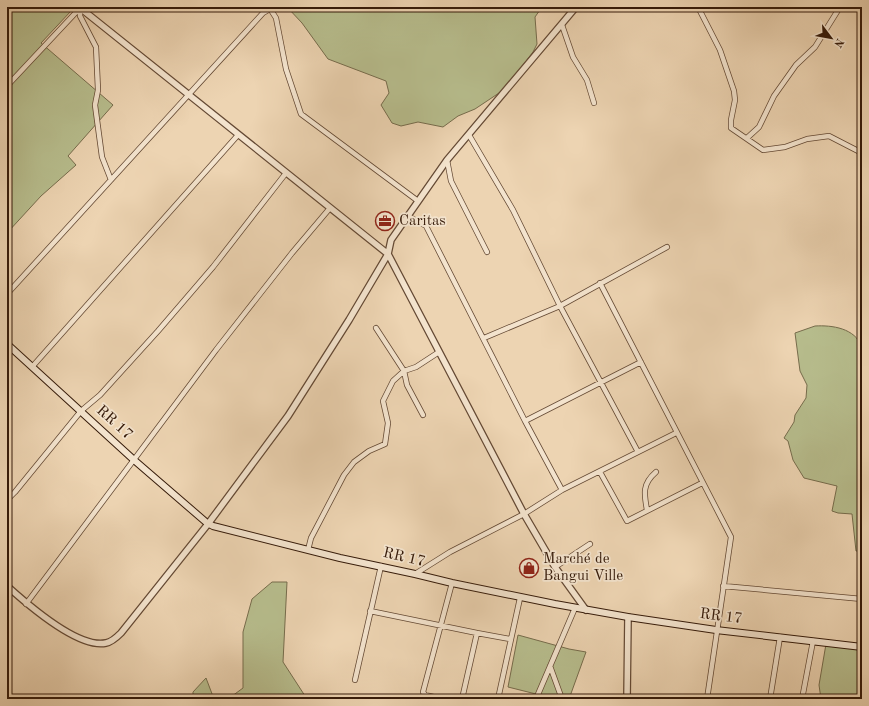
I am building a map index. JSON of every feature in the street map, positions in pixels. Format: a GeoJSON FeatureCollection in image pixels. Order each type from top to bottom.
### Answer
{"type":"FeatureCollection","features":[{"type":"Feature","properties":{"kind":"main road","name":"RR 17"},"geometry":{"type":"LineString","coordinates":[[7,344],[134,460],[208,524],[219,528],[308,550],[520,598],[628,617],[716,630],[862,647]]}},
{"type":"Feature","properties":{"kind":"street"},"geometry":{"type":"LineString","coordinates":[[7,86],[80,7]]}},
{"type":"Feature","properties":{"kind":"street"},"geometry":{"type":"LineString","coordinates":[[80,7],[388,254],[524,514],[555,567],[586,610]]}},
{"type":"Feature","properties":{"kind":"street"},"geometry":{"type":"LineString","coordinates":[[80,7],[80,16],[96,47],[98,90],[95,105],[102,157],[111,180]]}},
{"type":"Feature","properties":{"kind":"street"},"geometry":{"type":"LineString","coordinates":[[7,586],[26,604],[64,631],[88,642],[104,644],[110,642],[121,633],[208,524],[288,416],[349,320],[388,254],[391,240],[447,160],[470,135],[576,7]]}},
{"type":"Feature","properties":{"kind":"street"},"geometry":{"type":"LineString","coordinates":[[698,7],[720,50],[734,91],[735,100],[731,120],[732,128],[764,150],[785,147],[807,139],[829,136],[862,153]]}},
{"type":"Feature","properties":{"kind":"street"},"geometry":{"type":"LineString","coordinates":[[747,138],[759,127],[774,96],[796,65],[815,47],[840,7]]}},
{"type":"Feature","properties":{"kind":"street"},"geometry":{"type":"LineString","coordinates":[[7,294],[263,13],[270,8],[276,18],[286,69],[301,114],[418,201]]}},
{"type":"Feature","properties":{"kind":"street"},"geometry":{"type":"LineString","coordinates":[[562,25],[573,57],[587,80],[594,103]]}},
{"type":"Feature","properties":{"kind":"street"},"geometry":{"type":"LineString","coordinates":[[32,367],[238,135]]}},
{"type":"Feature","properties":{"kind":"street"},"geometry":{"type":"LineString","coordinates":[[470,135],[513,210],[560,306],[638,452]]}},
{"type":"Feature","properties":{"kind":"street"},"geometry":{"type":"LineString","coordinates":[[447,160],[451,182],[487,252]]}},
{"type":"Feature","properties":{"kind":"street"},"geometry":{"type":"LineString","coordinates":[[7,500],[81,411],[105,389],[198,285],[286,173]]}},
{"type":"Feature","properties":{"kind":"street"},"geometry":{"type":"LineString","coordinates":[[26,604],[216,350],[292,253],[330,208]]}},
{"type":"Feature","properties":{"kind":"street"},"geometry":{"type":"LineString","coordinates":[[408,216],[426,226],[525,421],[562,490]]}},
{"type":"Feature","properties":{"kind":"street"},"geometry":{"type":"LineString","coordinates":[[484,338],[560,306],[666,247]]}},
{"type":"Feature","properties":{"kind":"street"},"geometry":{"type":"LineString","coordinates":[[600,283],[731,537],[716,630],[707,699]]}},
{"type":"Feature","properties":{"kind":"street"},"geometry":{"type":"LineString","coordinates":[[376,328],[404,371],[407,385],[423,415]]}},
{"type":"Feature","properties":{"kind":"street"},"geometry":{"type":"LineString","coordinates":[[308,550],[311,538],[344,475],[354,462],[369,451],[385,444],[388,423],[383,401],[393,381],[404,371],[416,367],[439,352]]}},
{"type":"Feature","properties":{"kind":"street"},"geometry":{"type":"LineString","coordinates":[[525,421],[641,362]]}},
{"type":"Feature","properties":{"kind":"street"},"geometry":{"type":"LineString","coordinates":[[415,574],[450,552],[524,514],[562,490],[676,432]]}},
{"type":"Feature","properties":{"kind":"street"},"geometry":{"type":"LineString","coordinates":[[600,472],[627,521],[702,483]]}},
{"type":"Feature","properties":{"kind":"street"},"geometry":{"type":"LineString","coordinates":[[648,510],[644,496],[650,477],[656,472]]}},
{"type":"Feature","properties":{"kind":"street"},"geometry":{"type":"LineString","coordinates":[[555,567],[590,544]]}},
{"type":"Feature","properties":{"kind":"street"},"geometry":{"type":"LineString","coordinates":[[355,680],[381,566]]}},
{"type":"Feature","properties":{"kind":"street"},"geometry":{"type":"LineString","coordinates":[[442,699],[425,695],[423,692],[452,583]]}},
{"type":"Feature","properties":{"kind":"street"},"geometry":{"type":"LineString","coordinates":[[723,586],[862,599]]}},
{"type":"Feature","properties":{"kind":"street"},"geometry":{"type":"LineString","coordinates":[[498,699],[520,598]]}},
{"type":"Feature","properties":{"kind":"street"},"geometry":{"type":"LineString","coordinates":[[536,699],[575,608]]}},
{"type":"Feature","properties":{"kind":"street"},"geometry":{"type":"LineString","coordinates":[[370,611],[510,639]]}},
{"type":"Feature","properties":{"kind":"street"},"geometry":{"type":"LineString","coordinates":[[627,699],[628,617]]}},
{"type":"Feature","properties":{"kind":"street"},"geometry":{"type":"LineString","coordinates":[[462,699],[477,633]]}},
{"type":"Feature","properties":{"kind":"street"},"geometry":{"type":"LineString","coordinates":[[770,699],[780,638]]}},
{"type":"Feature","properties":{"kind":"street"},"geometry":{"type":"LineString","coordinates":[[802,699],[812,641]]}},
{"type":"Feature","properties":{"kind":"street"},"geometry":{"type":"LineString","coordinates":[[550,666],[562,699]]}},
{"type":"Feature","properties":{"kind":"green space"},"geometry":{"type":"Polygon","coordinates":[[[7,7],[65,7],[71,11],[41,43],[113,105],[68,156],[76,165],[41,196],[7,233],[7,7]]]}},
{"type":"Feature","properties":{"kind":"green space"},"geometry":{"type":"Polygon","coordinates":[[[287,7],[542,7],[535,17],[537,44],[533,52],[505,89],[475,109],[458,116],[443,127],[418,122],[401,126],[392,123],[381,105],[389,93],[386,81],[328,59],[302,23],[287,7]]]}},
{"type":"Feature","properties":{"kind":"green space"},"geometry":{"type":"Polygon","coordinates":[[[815,326],[835,327],[849,332],[859,341],[862,347],[862,551],[856,551],[852,514],[832,511],[837,486],[804,478],[793,460],[788,441],[784,438],[794,422],[795,415],[806,398],[807,385],[800,371],[795,333],[815,326]]]}},
{"type":"Feature","properties":{"kind":"green space"},"geometry":{"type":"Polygon","coordinates":[[[272,582],[287,582],[283,662],[307,699],[228,699],[243,688],[243,632],[252,599],[272,582]]]}},
{"type":"Feature","properties":{"kind":"green space"},"geometry":{"type":"Polygon","coordinates":[[[518,635],[569,649],[586,652],[569,699],[556,699],[508,687],[518,635]]]}},
{"type":"Feature","properties":{"kind":"green space"},"geometry":{"type":"Polygon","coordinates":[[[826,644],[862,649],[862,699],[821,699],[819,685],[826,644]]]}},
{"type":"Feature","properties":{"kind":"green space"},"geometry":{"type":"Polygon","coordinates":[[[206,678],[214,699],[193,699],[193,692],[206,678]]]}},
{"type":"Feature","properties":{"kind":"place","name":"Caritas"},"geometry":{"type":"Point","coordinates":[385,221]}},
{"type":"Feature","properties":{"kind":"place","name":"Marché de Bangui Ville"},"geometry":{"type":"Point","coordinates":[529,568]}}]}
